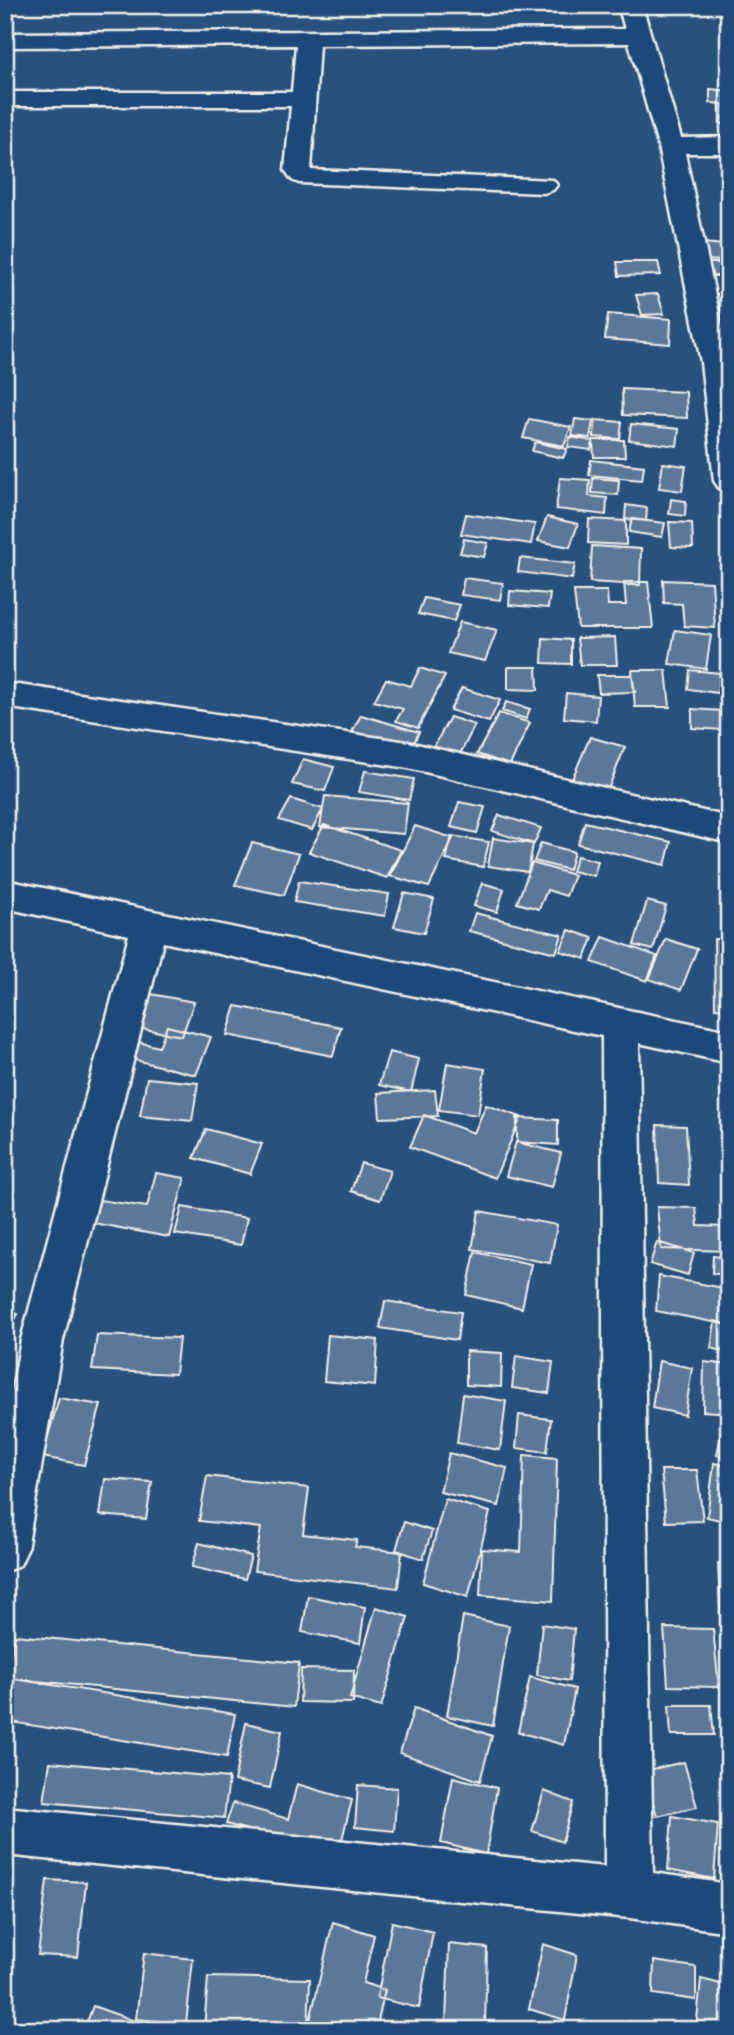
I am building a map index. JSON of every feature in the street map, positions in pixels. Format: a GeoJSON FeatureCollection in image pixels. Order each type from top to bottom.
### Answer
{"type":"FeatureCollection","features":[{"type":"Feature","properties":{"kind":"street"},"geometry":{"type":"LineString","coordinates":[[630,5],[671,146],[722,362],[729,481]]}},
{"type":"Feature","properties":{"kind":"street"},"geometry":{"type":"LineString","coordinates":[[5,40],[640,36]]}},
{"type":"Feature","properties":{"kind":"street"},"geometry":{"type":"LineString","coordinates":[[308,39],[302,99],[301,175],[308,178],[544,186]]}},
{"type":"Feature","properties":{"kind":"street"},"geometry":{"type":"LineString","coordinates":[[5,99],[302,99]]}},
{"type":"Feature","properties":{"kind":"street"},"geometry":{"type":"LineString","coordinates":[[671,146],[729,145]]}},
{"type":"Feature","properties":{"kind":"street"},"geometry":{"type":"LineString","coordinates":[[5,695],[408,755],[729,830]]}},
{"type":"Feature","properties":{"kind":"street"},"geometry":{"type":"LineString","coordinates":[[5,894],[729,1047]]}},
{"type":"Feature","properties":{"kind":"street"},"geometry":{"type":"LineString","coordinates":[[5,1550],[42,1340],[150,924]]}},
{"type":"Feature","properties":{"kind":"street"},"geometry":{"type":"LineString","coordinates":[[620,1024],[629,1894]]}},
{"type":"Feature","properties":{"kind":"street"},"geometry":{"type":"LineString","coordinates":[[5,1831],[629,1894],[729,1908]]}},
{"type":"Feature","properties":{"kind":"building"},"geometry":{"type":"Polygon","coordinates":[[[710,89],[729,91],[729,124],[721,124],[722,104],[710,103],[710,89]]]}},
{"type":"Feature","properties":{"kind":"building"},"geometry":{"type":"Polygon","coordinates":[[[704,243],[723,245],[723,261],[703,260],[704,243]]]}},
{"type":"Feature","properties":{"kind":"building"},"geometry":{"type":"Polygon","coordinates":[[[617,262],[658,262],[661,275],[619,276],[617,262]]]}},
{"type":"Feature","properties":{"kind":"building"},"geometry":{"type":"Polygon","coordinates":[[[706,263],[724,263],[726,276],[708,276],[706,263]]]}},
{"type":"Feature","properties":{"kind":"building"},"geometry":{"type":"Polygon","coordinates":[[[719,285],[729,285],[729,348],[715,294],[721,294],[719,285]]]}},
{"type":"Feature","properties":{"kind":"building"},"geometry":{"type":"Polygon","coordinates":[[[658,294],[664,314],[642,315],[636,295],[658,294]]]}},
{"type":"Feature","properties":{"kind":"building"},"geometry":{"type":"Polygon","coordinates":[[[608,314],[671,319],[670,344],[605,339],[608,314]]]}},
{"type":"Feature","properties":{"kind":"building"},"geometry":{"type":"Polygon","coordinates":[[[622,389],[686,392],[687,418],[623,415],[622,389]]]}},
{"type":"Feature","properties":{"kind":"building"},"geometry":{"type":"Polygon","coordinates":[[[529,419],[571,427],[564,446],[523,438],[529,419]]]}},
{"type":"Feature","properties":{"kind":"building"},"geometry":{"type":"Polygon","coordinates":[[[575,419],[593,421],[590,438],[572,436],[575,419]]]}},
{"type":"Feature","properties":{"kind":"building"},"geometry":{"type":"Polygon","coordinates":[[[595,420],[622,422],[620,439],[594,437],[595,420]]]}},
{"type":"Feature","properties":{"kind":"building"},"geometry":{"type":"Polygon","coordinates":[[[631,424],[679,429],[677,446],[629,440],[631,424]]]}},
{"type":"Feature","properties":{"kind":"building"},"geometry":{"type":"Polygon","coordinates":[[[570,437],[593,441],[591,450],[568,447],[570,437]]]}},
{"type":"Feature","properties":{"kind":"building"},"geometry":{"type":"Polygon","coordinates":[[[593,440],[624,440],[625,457],[594,457],[593,440]]]}},
{"type":"Feature","properties":{"kind":"building"},"geometry":{"type":"Polygon","coordinates":[[[535,442],[567,449],[563,458],[532,451],[535,442]]]}},
{"type":"Feature","properties":{"kind":"building"},"geometry":{"type":"Polygon","coordinates":[[[591,460],[644,466],[642,480],[589,475],[591,460]]]}},
{"type":"Feature","properties":{"kind":"building"},"geometry":{"type":"Polygon","coordinates":[[[663,463],[686,466],[682,491],[659,488],[663,463]]]}},
{"type":"Feature","properties":{"kind":"building"},"geometry":{"type":"Polygon","coordinates":[[[560,478],[590,480],[589,496],[607,498],[606,515],[556,509],[560,478]]]}},
{"type":"Feature","properties":{"kind":"building"},"geometry":{"type":"Polygon","coordinates":[[[593,478],[619,480],[618,495],[592,493],[593,478]]]}},
{"type":"Feature","properties":{"kind":"building"},"geometry":{"type":"Polygon","coordinates":[[[671,499],[686,501],[685,516],[669,514],[671,499]]]}},
{"type":"Feature","properties":{"kind":"building"},"geometry":{"type":"Polygon","coordinates":[[[626,505],[647,508],[646,521],[625,519],[626,505]]]}},
{"type":"Feature","properties":{"kind":"building"},"geometry":{"type":"Polygon","coordinates":[[[466,514],[535,524],[531,544],[461,534],[466,514]]]}},
{"type":"Feature","properties":{"kind":"building"},"geometry":{"type":"Polygon","coordinates":[[[547,517],[578,524],[570,547],[538,541],[547,517]]]}},
{"type":"Feature","properties":{"kind":"building"},"geometry":{"type":"Polygon","coordinates":[[[589,519],[626,521],[626,545],[588,543],[589,519]]]}},
{"type":"Feature","properties":{"kind":"building"},"geometry":{"type":"Polygon","coordinates":[[[632,519],[665,523],[662,537],[629,532],[632,519]]]}},
{"type":"Feature","properties":{"kind":"building"},"geometry":{"type":"Polygon","coordinates":[[[669,522],[692,523],[693,548],[671,547],[669,522]]]}},
{"type":"Feature","properties":{"kind":"building"},"geometry":{"type":"Polygon","coordinates":[[[464,539],[488,543],[484,557],[460,553],[464,539]]]}},
{"type":"Feature","properties":{"kind":"building"},"geometry":{"type":"Polygon","coordinates":[[[592,546],[641,549],[640,585],[590,582],[592,546]]]}},
{"type":"Feature","properties":{"kind":"building"},"geometry":{"type":"Polygon","coordinates":[[[520,558],[575,564],[572,579],[518,572],[520,558]]]}},
{"type":"Feature","properties":{"kind":"building"},"geometry":{"type":"Polygon","coordinates":[[[464,578],[503,583],[500,600],[461,595],[464,578]]]}},
{"type":"Feature","properties":{"kind":"building"},"geometry":{"type":"Polygon","coordinates":[[[663,580],[712,582],[715,628],[684,626],[682,604],[664,603],[663,580]]]}},
{"type":"Feature","properties":{"kind":"building"},"geometry":{"type":"Polygon","coordinates":[[[624,582],[648,582],[653,628],[578,628],[574,591],[607,591],[608,605],[626,605],[624,582]]]}},
{"type":"Feature","properties":{"kind":"building"},"geometry":{"type":"Polygon","coordinates":[[[510,591],[550,594],[548,608],[509,605],[510,591]]]}},
{"type":"Feature","properties":{"kind":"building"},"geometry":{"type":"Polygon","coordinates":[[[424,598],[460,605],[454,621],[418,614],[424,598]]]}},
{"type":"Feature","properties":{"kind":"building"},"geometry":{"type":"Polygon","coordinates":[[[460,622],[497,630],[485,661],[448,653],[460,622]]]}},
{"type":"Feature","properties":{"kind":"building"},"geometry":{"type":"Polygon","coordinates":[[[675,630],[711,635],[706,669],[669,664],[675,630]]]}},
{"type":"Feature","properties":{"kind":"building"},"geometry":{"type":"Polygon","coordinates":[[[615,637],[617,665],[580,665],[577,638],[615,637]]]}},
{"type":"Feature","properties":{"kind":"building"},"geometry":{"type":"Polygon","coordinates":[[[543,638],[571,640],[571,664],[542,663],[543,638]]]}},
{"type":"Feature","properties":{"kind":"building"},"geometry":{"type":"Polygon","coordinates":[[[508,667],[537,667],[538,690],[508,689],[508,667]]]}},
{"type":"Feature","properties":{"kind":"building"},"geometry":{"type":"Polygon","coordinates":[[[420,668],[445,676],[418,728],[396,721],[403,709],[374,701],[386,679],[411,686],[420,668]]]}},
{"type":"Feature","properties":{"kind":"building"},"geometry":{"type":"Polygon","coordinates":[[[632,670],[666,670],[670,707],[635,707],[632,670]]]}},
{"type":"Feature","properties":{"kind":"building"},"geometry":{"type":"Polygon","coordinates":[[[690,670],[720,673],[718,693],[688,689],[690,670]]]}},
{"type":"Feature","properties":{"kind":"building"},"geometry":{"type":"Polygon","coordinates":[[[597,675],[632,675],[635,692],[599,693],[597,675]]]}},
{"type":"Feature","properties":{"kind":"building"},"geometry":{"type":"Polygon","coordinates":[[[462,688],[500,700],[489,722],[450,710],[462,688]]]}},
{"type":"Feature","properties":{"kind":"building"},"geometry":{"type":"Polygon","coordinates":[[[566,693],[598,696],[596,721],[564,718],[566,693]]]}},
{"type":"Feature","properties":{"kind":"building"},"geometry":{"type":"Polygon","coordinates":[[[506,702],[530,709],[526,719],[502,711],[506,702]]]}},
{"type":"Feature","properties":{"kind":"building"},"geometry":{"type":"Polygon","coordinates":[[[692,709],[723,711],[723,730],[692,728],[692,709]]]}},
{"type":"Feature","properties":{"kind":"building"},"geometry":{"type":"Polygon","coordinates":[[[499,713],[530,723],[510,765],[477,754],[499,713]]]}},
{"type":"Feature","properties":{"kind":"building"},"geometry":{"type":"Polygon","coordinates":[[[361,715],[419,732],[411,749],[352,732],[361,715]]]}},
{"type":"Feature","properties":{"kind":"building"},"geometry":{"type":"Polygon","coordinates":[[[450,717],[475,725],[459,756],[433,748],[450,717]]]}},
{"type":"Feature","properties":{"kind":"building"},"geometry":{"type":"Polygon","coordinates":[[[590,737],[625,747],[603,802],[567,791],[590,737]]]}},
{"type":"Feature","properties":{"kind":"building"},"geometry":{"type":"Polygon","coordinates":[[[303,759],[334,767],[325,791],[292,784],[303,759]]]}},
{"type":"Feature","properties":{"kind":"building"},"geometry":{"type":"Polygon","coordinates":[[[365,771],[414,779],[409,800],[359,792],[365,771]]]}},
{"type":"Feature","properties":{"kind":"building"},"geometry":{"type":"Polygon","coordinates":[[[325,796],[408,803],[404,834],[320,827],[325,796]]]}},
{"type":"Feature","properties":{"kind":"building"},"geometry":{"type":"Polygon","coordinates":[[[291,799],[323,809],[312,830],[279,820],[291,799]]]}},
{"type":"Feature","properties":{"kind":"building"},"geometry":{"type":"Polygon","coordinates":[[[459,802],[485,807],[477,833],[451,827],[459,802]]]}},
{"type":"Feature","properties":{"kind":"building"},"geometry":{"type":"Polygon","coordinates":[[[499,815],[541,828],[534,844],[492,831],[499,815]]]}},
{"type":"Feature","properties":{"kind":"building"},"geometry":{"type":"Polygon","coordinates":[[[585,822],[671,842],[665,865],[578,844],[585,822]]]}},
{"type":"Feature","properties":{"kind":"building"},"geometry":{"type":"Polygon","coordinates":[[[324,825],[401,850],[387,878],[309,852],[324,825]]]}},
{"type":"Feature","properties":{"kind":"building"},"geometry":{"type":"Polygon","coordinates":[[[415,826],[453,838],[429,887],[390,876],[415,826]]]}},
{"type":"Feature","properties":{"kind":"building"},"geometry":{"type":"Polygon","coordinates":[[[452,836],[489,842],[483,867],[446,860],[452,836]]]}},
{"type":"Feature","properties":{"kind":"building"},"geometry":{"type":"Polygon","coordinates":[[[493,838],[533,844],[528,872],[488,866],[493,838]]]}},
{"type":"Feature","properties":{"kind":"building"},"geometry":{"type":"Polygon","coordinates":[[[252,843],[299,854],[284,895],[235,885],[252,843]]]}},
{"type":"Feature","properties":{"kind":"building"},"geometry":{"type":"Polygon","coordinates":[[[541,843],[574,852],[569,870],[534,861],[541,843]]]}},
{"type":"Feature","properties":{"kind":"building"},"geometry":{"type":"Polygon","coordinates":[[[577,856],[598,861],[594,876],[572,871],[577,856]]]}},
{"type":"Feature","properties":{"kind":"building"},"geometry":{"type":"Polygon","coordinates":[[[532,863],[574,875],[566,896],[547,890],[539,909],[517,903],[532,863]]]}},
{"type":"Feature","properties":{"kind":"building"},"geometry":{"type":"Polygon","coordinates":[[[299,881],[389,894],[385,916],[294,902],[299,881]]]}},
{"type":"Feature","properties":{"kind":"building"},"geometry":{"type":"Polygon","coordinates":[[[482,883],[504,889],[497,912],[474,906],[482,883]]]}},
{"type":"Feature","properties":{"kind":"building"},"geometry":{"type":"Polygon","coordinates":[[[404,893],[434,899],[424,933],[394,927],[404,893]]]}},
{"type":"Feature","properties":{"kind":"building"},"geometry":{"type":"Polygon","coordinates":[[[647,901],[666,906],[653,950],[634,945],[647,901]]]}},
{"type":"Feature","properties":{"kind":"building"},"geometry":{"type":"Polygon","coordinates":[[[475,913],[562,935],[556,953],[469,931],[475,913]]]}},
{"type":"Feature","properties":{"kind":"building"},"geometry":{"type":"Polygon","coordinates":[[[569,930],[593,938],[585,959],[560,951],[569,930]]]}},
{"type":"Feature","properties":{"kind":"building"},"geometry":{"type":"Polygon","coordinates":[[[603,937],[657,956],[647,981],[592,962],[603,937]]]}},
{"type":"Feature","properties":{"kind":"building"},"geometry":{"type":"Polygon","coordinates":[[[666,939],[697,949],[681,990],[649,979],[666,939]]]}},
{"type":"Feature","properties":{"kind":"building"},"geometry":{"type":"Polygon","coordinates":[[[714,939],[729,940],[729,1009],[715,1008],[714,939]]]}},
{"type":"Feature","properties":{"kind":"building"},"geometry":{"type":"Polygon","coordinates":[[[140,992],[194,1002],[182,1036],[128,1026],[140,992]]]}},
{"type":"Feature","properties":{"kind":"building"},"geometry":{"type":"Polygon","coordinates":[[[236,1006],[341,1027],[333,1056],[227,1035],[236,1006]]]}},
{"type":"Feature","properties":{"kind":"building"},"geometry":{"type":"Polygon","coordinates":[[[167,1026],[211,1037],[196,1075],[123,1057],[130,1040],[159,1047],[167,1026]]]}},
{"type":"Feature","properties":{"kind":"building"},"geometry":{"type":"Polygon","coordinates":[[[389,1052],[419,1059],[411,1092],[379,1085],[389,1052]]]}},
{"type":"Feature","properties":{"kind":"building"},"geometry":{"type":"Polygon","coordinates":[[[447,1063],[485,1069],[478,1115],[439,1110],[447,1063]]]}},
{"type":"Feature","properties":{"kind":"building"},"geometry":{"type":"Polygon","coordinates":[[[147,1078],[198,1083],[192,1121],[140,1116],[147,1078]]]}},
{"type":"Feature","properties":{"kind":"building"},"geometry":{"type":"Polygon","coordinates":[[[435,1090],[438,1116],[380,1118],[378,1093],[435,1090]]]}},
{"type":"Feature","properties":{"kind":"building"},"geometry":{"type":"Polygon","coordinates":[[[486,1105],[521,1117],[495,1178],[410,1147],[424,1115],[474,1133],[486,1105]]]}},
{"type":"Feature","properties":{"kind":"building"},"geometry":{"type":"Polygon","coordinates":[[[517,1118],[558,1120],[558,1145],[517,1142],[517,1118]]]}},
{"type":"Feature","properties":{"kind":"building"},"geometry":{"type":"Polygon","coordinates":[[[657,1125],[686,1126],[689,1185],[659,1183],[657,1125]]]}},
{"type":"Feature","properties":{"kind":"building"},"geometry":{"type":"Polygon","coordinates":[[[206,1129],[262,1144],[250,1174],[194,1158],[206,1129]]]}},
{"type":"Feature","properties":{"kind":"building"},"geometry":{"type":"Polygon","coordinates":[[[516,1142],[561,1153],[552,1187],[506,1176],[516,1142]]]}},
{"type":"Feature","properties":{"kind":"building"},"geometry":{"type":"Polygon","coordinates":[[[361,1163],[390,1171],[380,1200],[351,1191],[361,1163]]]}},
{"type":"Feature","properties":{"kind":"building"},"geometry":{"type":"Polygon","coordinates":[[[156,1173],[185,1178],[169,1237],[93,1223],[100,1200],[147,1207],[156,1173]]]}},
{"type":"Feature","properties":{"kind":"building"},"geometry":{"type":"Polygon","coordinates":[[[182,1207],[247,1218],[241,1245],[175,1234],[182,1207]]]}},
{"type":"Feature","properties":{"kind":"building"},"geometry":{"type":"Polygon","coordinates":[[[657,1207],[696,1208],[698,1226],[729,1227],[729,1251],[661,1249],[657,1207]]]}},
{"type":"Feature","properties":{"kind":"building"},"geometry":{"type":"Polygon","coordinates":[[[479,1211],[557,1225],[550,1263],[472,1249],[479,1211]]]}},
{"type":"Feature","properties":{"kind":"building"},"geometry":{"type":"Polygon","coordinates":[[[657,1242],[694,1253],[688,1275],[650,1264],[657,1242]]]}},
{"type":"Feature","properties":{"kind":"building"},"geometry":{"type":"Polygon","coordinates":[[[475,1252],[531,1264],[522,1308],[466,1295],[475,1252]]]}},
{"type":"Feature","properties":{"kind":"building"},"geometry":{"type":"Polygon","coordinates":[[[713,1256],[729,1258],[729,1276],[712,1273],[713,1256]]]}},
{"type":"Feature","properties":{"kind":"building"},"geometry":{"type":"Polygon","coordinates":[[[659,1276],[729,1289],[729,1325],[656,1311],[659,1276]]]}},
{"type":"Feature","properties":{"kind":"building"},"geometry":{"type":"Polygon","coordinates":[[[385,1301],[461,1312],[457,1340],[380,1328],[385,1301]]]}},
{"type":"Feature","properties":{"kind":"building"},"geometry":{"type":"Polygon","coordinates":[[[5,1309],[18,1314],[5,1337],[5,1309]]]}},
{"type":"Feature","properties":{"kind":"building"},"geometry":{"type":"Polygon","coordinates":[[[715,1321],[729,1325],[729,1353],[711,1348],[715,1321]]]}},
{"type":"Feature","properties":{"kind":"building"},"geometry":{"type":"Polygon","coordinates":[[[97,1335],[179,1338],[175,1374],[92,1370],[97,1335]]]}},
{"type":"Feature","properties":{"kind":"building"},"geometry":{"type":"Polygon","coordinates":[[[328,1335],[378,1340],[375,1386],[324,1381],[328,1335]]]}},
{"type":"Feature","properties":{"kind":"building"},"geometry":{"type":"Polygon","coordinates":[[[466,1351],[502,1353],[501,1387],[466,1385],[466,1351]]]}},
{"type":"Feature","properties":{"kind":"building"},"geometry":{"type":"Polygon","coordinates":[[[516,1356],[553,1362],[549,1393],[512,1388],[516,1356]]]}},
{"type":"Feature","properties":{"kind":"building"},"geometry":{"type":"Polygon","coordinates":[[[659,1361],[692,1368],[685,1415],[652,1408],[659,1361]]]}},
{"type":"Feature","properties":{"kind":"building"},"geometry":{"type":"Polygon","coordinates":[[[704,1362],[729,1365],[729,1413],[703,1411],[704,1362]]]}},
{"type":"Feature","properties":{"kind":"building"},"geometry":{"type":"Polygon","coordinates":[[[463,1394],[506,1401],[500,1450],[457,1443],[463,1394]]]}},
{"type":"Feature","properties":{"kind":"building"},"geometry":{"type":"Polygon","coordinates":[[[59,1398],[101,1405],[84,1465],[42,1457],[59,1398]]]}},
{"type":"Feature","properties":{"kind":"building"},"geometry":{"type":"Polygon","coordinates":[[[519,1415],[551,1419],[547,1452],[516,1448],[519,1415]]]}},
{"type":"Feature","properties":{"kind":"building"},"geometry":{"type":"Polygon","coordinates":[[[725,1415],[729,1416],[729,1458],[717,1455],[725,1415]]]}},
{"type":"Feature","properties":{"kind":"building"},"geometry":{"type":"Polygon","coordinates":[[[449,1453],[507,1468],[499,1506],[440,1492],[449,1453]]]}},
{"type":"Feature","properties":{"kind":"building"},"geometry":{"type":"Polygon","coordinates":[[[524,1455],[557,1458],[553,1601],[480,1595],[482,1549],[521,1552],[524,1455]]]}},
{"type":"Feature","properties":{"kind":"building"},"geometry":{"type":"Polygon","coordinates":[[[714,1463],[729,1466],[729,1522],[707,1517],[714,1463]]]}},
{"type":"Feature","properties":{"kind":"building"},"geometry":{"type":"Polygon","coordinates":[[[661,1470],[697,1470],[703,1521],[666,1522],[661,1470]]]}},
{"type":"Feature","properties":{"kind":"building"},"geometry":{"type":"Polygon","coordinates":[[[207,1476],[309,1488],[303,1534],[357,1540],[355,1547],[402,1552],[398,1588],[254,1571],[261,1528],[199,1521],[207,1476]]]}},
{"type":"Feature","properties":{"kind":"building"},"geometry":{"type":"Polygon","coordinates":[[[105,1479],[152,1482],[146,1519],[100,1515],[105,1479]]]}},
{"type":"Feature","properties":{"kind":"building"},"geometry":{"type":"Polygon","coordinates":[[[445,1499],[490,1512],[468,1597],[423,1583],[445,1499]]]}},
{"type":"Feature","properties":{"kind":"building"},"geometry":{"type":"Polygon","coordinates":[[[404,1522],[432,1531],[423,1559],[396,1550],[404,1522]]]}},
{"type":"Feature","properties":{"kind":"building"},"geometry":{"type":"Polygon","coordinates":[[[199,1543],[251,1556],[245,1579],[192,1567],[199,1543]]]}},
{"type":"Feature","properties":{"kind":"building"},"geometry":{"type":"Polygon","coordinates":[[[718,1563],[729,1564],[729,1632],[721,1631],[718,1563]]]}},
{"type":"Feature","properties":{"kind":"building"},"geometry":{"type":"Polygon","coordinates":[[[308,1596],[365,1607],[360,1643],[302,1632],[308,1596]]]}},
{"type":"Feature","properties":{"kind":"building"},"geometry":{"type":"Polygon","coordinates":[[[376,1607],[408,1617],[381,1707],[350,1698],[376,1607]]]}},
{"type":"Feature","properties":{"kind":"building"},"geometry":{"type":"Polygon","coordinates":[[[463,1616],[509,1626],[493,1726],[447,1716],[463,1616]]]}},
{"type":"Feature","properties":{"kind":"building"},"geometry":{"type":"Polygon","coordinates":[[[542,1624],[574,1629],[569,1681],[537,1675],[542,1624]]]}},
{"type":"Feature","properties":{"kind":"building"},"geometry":{"type":"Polygon","coordinates":[[[664,1628],[713,1629],[719,1687],[668,1686],[664,1628]]]}},
{"type":"Feature","properties":{"kind":"building"},"geometry":{"type":"Polygon","coordinates":[[[15,1635],[299,1663],[294,1707],[6,1678],[15,1635]]]}},
{"type":"Feature","properties":{"kind":"building"},"geometry":{"type":"Polygon","coordinates":[[[301,1669],[354,1670],[353,1703],[300,1702],[301,1669]]]}},
{"type":"Feature","properties":{"kind":"building"},"geometry":{"type":"Polygon","coordinates":[[[530,1677],[575,1689],[564,1745],[518,1732],[530,1677]]]}},
{"type":"Feature","properties":{"kind":"building"},"geometry":{"type":"Polygon","coordinates":[[[8,1678],[235,1714],[227,1757],[5,1721],[8,1678]]]}},
{"type":"Feature","properties":{"kind":"building"},"geometry":{"type":"Polygon","coordinates":[[[669,1705],[711,1705],[714,1735],[671,1735],[669,1705]]]}},
{"type":"Feature","properties":{"kind":"building"},"geometry":{"type":"Polygon","coordinates":[[[414,1708],[492,1736],[480,1781],[400,1753],[414,1708]]]}},
{"type":"Feature","properties":{"kind":"building"},"geometry":{"type":"Polygon","coordinates":[[[246,1723],[282,1731],[270,1788],[234,1781],[246,1723]]]}},
{"type":"Feature","properties":{"kind":"building"},"geometry":{"type":"Polygon","coordinates":[[[50,1762],[229,1778],[224,1818],[44,1802],[50,1762]]]}},
{"type":"Feature","properties":{"kind":"building"},"geometry":{"type":"Polygon","coordinates":[[[684,1762],[697,1807],[657,1816],[644,1771],[684,1762]]]}},
{"type":"Feature","properties":{"kind":"building"},"geometry":{"type":"Polygon","coordinates":[[[453,1777],[497,1788],[486,1854],[441,1843],[453,1777]]]}},
{"type":"Feature","properties":{"kind":"building"},"geometry":{"type":"Polygon","coordinates":[[[297,1784],[352,1800],[338,1855],[226,1824],[233,1803],[288,1819],[297,1784]]]}},
{"type":"Feature","properties":{"kind":"building"},"geometry":{"type":"Polygon","coordinates":[[[358,1785],[397,1788],[394,1831],[355,1827],[358,1785]]]}},
{"type":"Feature","properties":{"kind":"building"},"geometry":{"type":"Polygon","coordinates":[[[544,1791],[573,1802],[562,1842],[532,1831],[544,1791]]]}},
{"type":"Feature","properties":{"kind":"building"},"geometry":{"type":"Polygon","coordinates":[[[672,1816],[718,1824],[714,1879],[668,1870],[672,1816]]]}},
{"type":"Feature","properties":{"kind":"building"},"geometry":{"type":"Polygon","coordinates":[[[47,1880],[86,1882],[78,1957],[38,1955],[47,1880]]]}},
{"type":"Feature","properties":{"kind":"building"},"geometry":{"type":"Polygon","coordinates":[[[333,1922],[374,1935],[363,1983],[385,1990],[376,2030],[340,2030],[310,2020],[333,1922]]]}},
{"type":"Feature","properties":{"kind":"building"},"geometry":{"type":"Polygon","coordinates":[[[392,1922],[433,1932],[419,2008],[377,1998],[392,1922]]]}},
{"type":"Feature","properties":{"kind":"building"},"geometry":{"type":"Polygon","coordinates":[[[449,1944],[487,1948],[485,2025],[446,2022],[449,1944]]]}},
{"type":"Feature","properties":{"kind":"building"},"geometry":{"type":"Polygon","coordinates":[[[543,1944],[577,1955],[565,2020],[529,2009],[543,1944]]]}},
{"type":"Feature","properties":{"kind":"building"},"geometry":{"type":"Polygon","coordinates":[[[144,1953],[193,1959],[186,2024],[136,2019],[144,1953]]]}},
{"type":"Feature","properties":{"kind":"building"},"geometry":{"type":"Polygon","coordinates":[[[654,1961],[696,1967],[696,2000],[653,1994],[654,1961]]]}},
{"type":"Feature","properties":{"kind":"building"},"geometry":{"type":"Polygon","coordinates":[[[208,1977],[310,1979],[308,2030],[204,2030],[208,1977]]]}},
{"type":"Feature","properties":{"kind":"building"},"geometry":{"type":"Polygon","coordinates":[[[701,1979],[729,1986],[729,2030],[696,2030],[701,1979]]]}},
{"type":"Feature","properties":{"kind":"building"},"geometry":{"type":"Polygon","coordinates":[[[93,2006],[135,2021],[132,2030],[84,2030],[93,2006]]]}}]}
